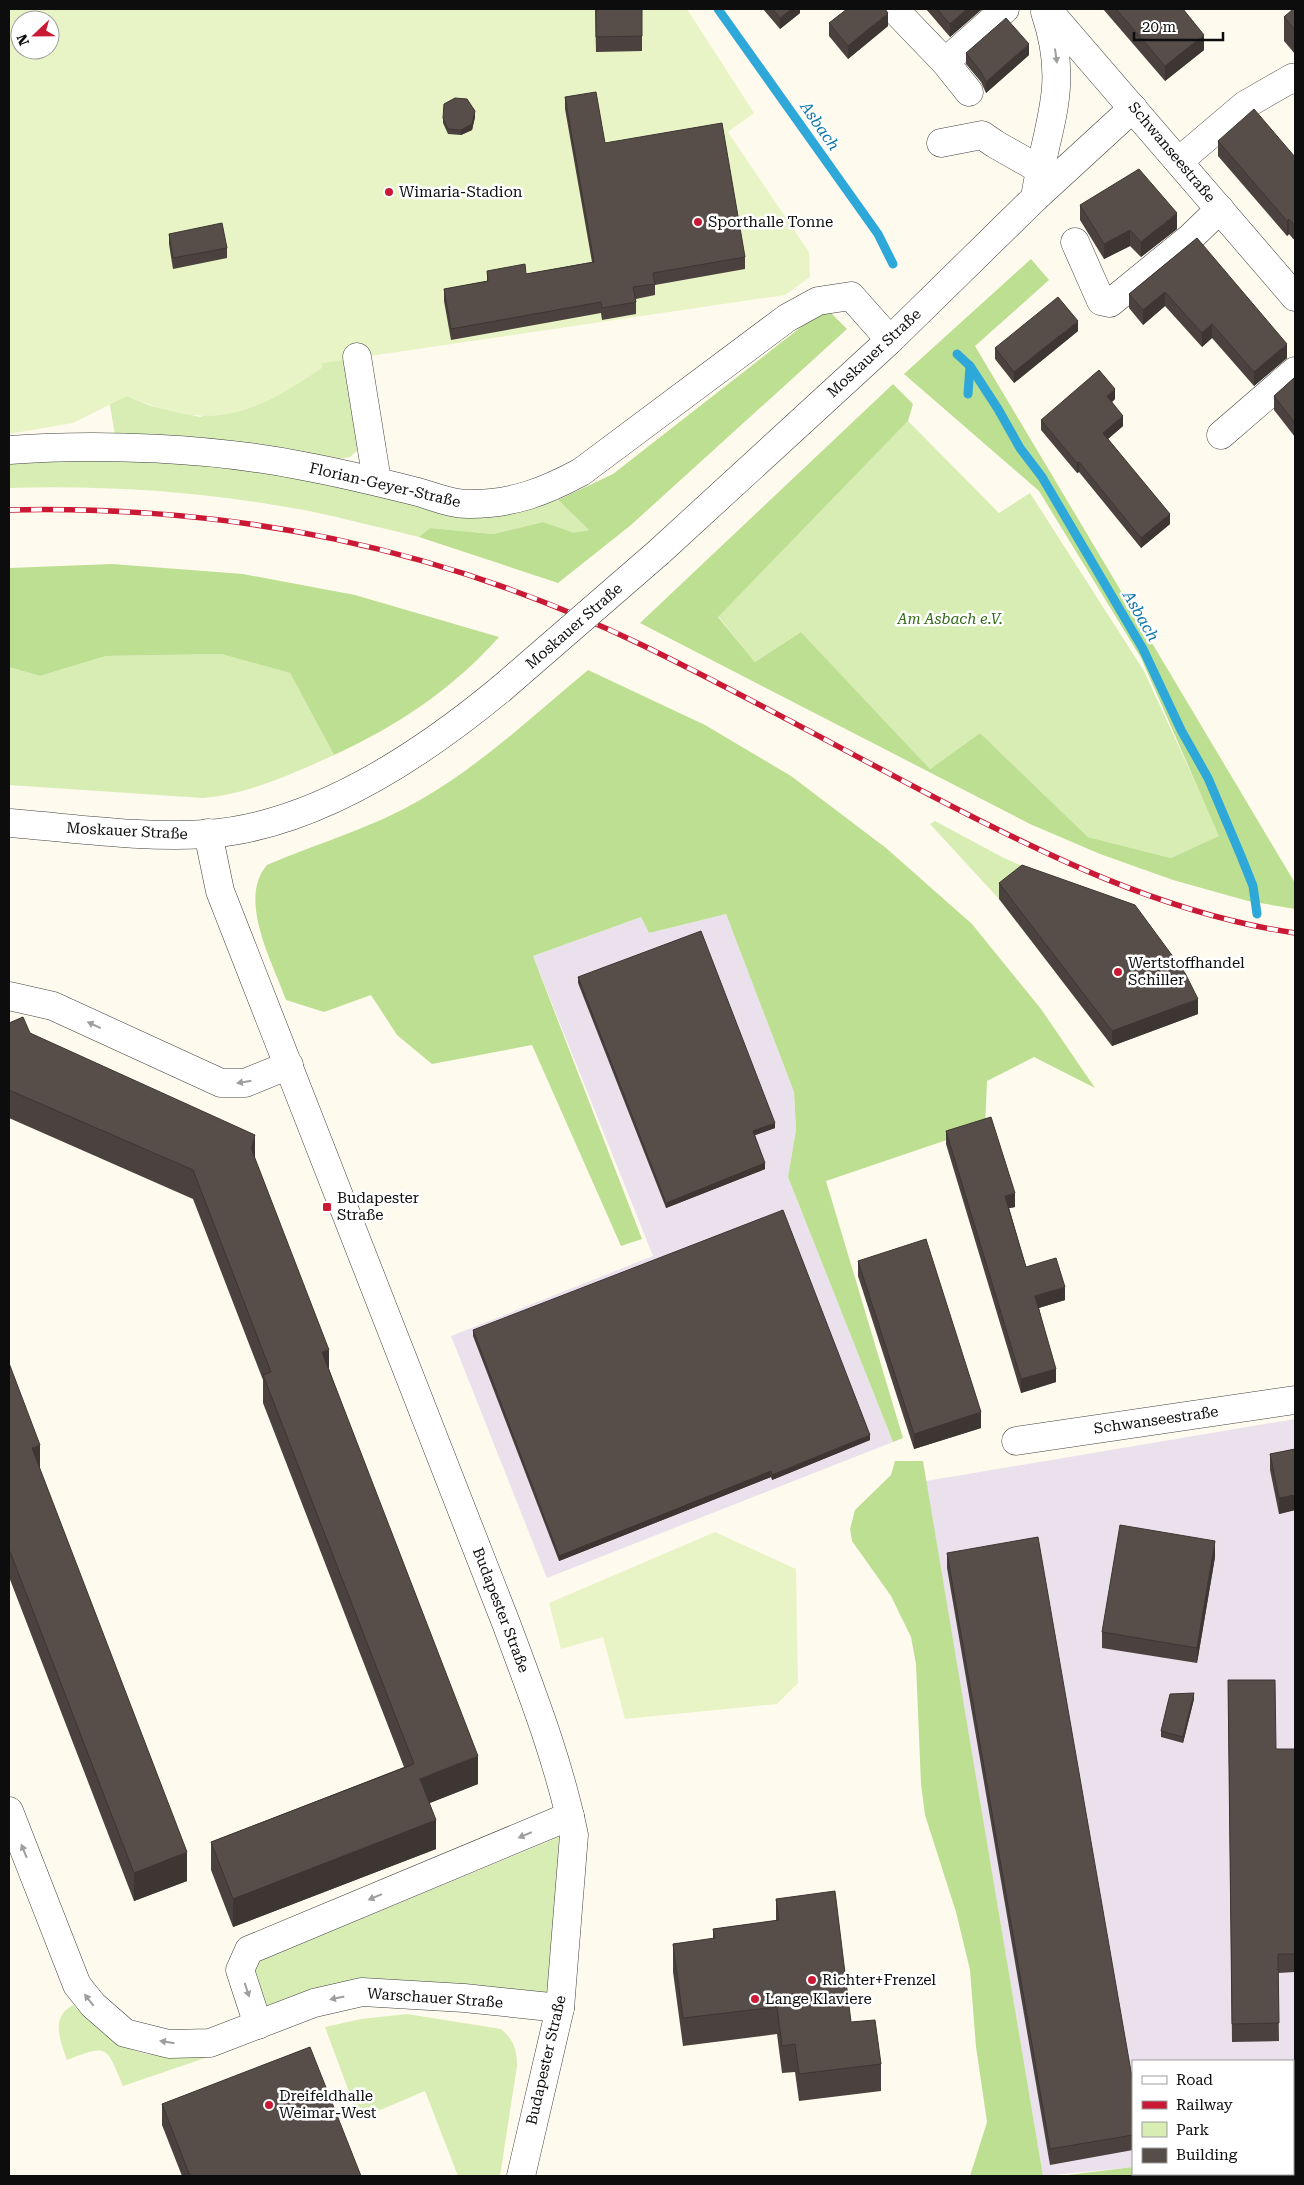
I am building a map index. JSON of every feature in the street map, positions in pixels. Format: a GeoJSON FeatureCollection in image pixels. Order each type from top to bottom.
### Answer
{"type":"FeatureCollection","features":[{"type":"Feature","properties":{"kind":"street"},"geometry":{"type":"LineString","coordinates":[[894,9],[945,62],[969,92]]}},
{"type":"Feature","properties":{"kind":"street"},"geometry":{"type":"LineString","coordinates":[[945,62],[1005,9]]}},
{"type":"Feature","properties":{"kind":"street"},"geometry":{"type":"LineString","coordinates":[[1035,198],[1039,169],[1054,114],[1057,92],[1058,66],[1046,9]]}},
{"type":"Feature","properties":{"kind":"street","name":"Schwanseestraße"},"geometry":{"type":"LineString","coordinates":[[1046,9],[1185,167],[1295,297]]}},
{"type":"Feature","properties":{"kind":"street"},"geometry":{"type":"LineString","coordinates":[[1185,167],[1245,105],[1292,78],[1295,80]]}},
{"type":"Feature","properties":{"kind":"street","name":"Moskauer Straße"},"geometry":{"type":"LineString","coordinates":[[9,823],[161,836],[208,834],[271,822],[363,784],[404,761],[463,720],[501,689],[660,552],[890,340],[1035,198],[1133,108]]}},
{"type":"Feature","properties":{"kind":"street"},"geometry":{"type":"LineString","coordinates":[[1185,167],[1256,116],[1273,112]]}},
{"type":"Feature","properties":{"kind":"street"},"geometry":{"type":"LineString","coordinates":[[942,142],[982,135],[994,144],[1039,169]]}},
{"type":"Feature","properties":{"kind":"street"},"geometry":{"type":"LineString","coordinates":[[1075,242],[1101,301],[1110,303],[1191,237],[1220,209]]}},
{"type":"Feature","properties":{"kind":"street","name":"Florian-Geyer-Straße"},"geometry":{"type":"LineString","coordinates":[[9,450],[42,447],[216,453],[301,466],[377,481],[467,505],[504,503],[550,488],[581,472],[788,318],[818,301],[851,296],[890,340]]}},
{"type":"Feature","properties":{"kind":"street"},"geometry":{"type":"LineString","coordinates":[[357,357],[377,481]]}},
{"type":"Feature","properties":{"kind":"street"},"geometry":{"type":"LineString","coordinates":[[1221,435],[1295,372]]}},
{"type":"Feature","properties":{"kind":"street","name":"Budapester Straße"},"geometry":{"type":"LineString","coordinates":[[208,834],[220,891],[506,1623],[551,1744],[570,1816],[574,1835],[560,2008],[521,2176]]}},
{"type":"Feature","properties":{"kind":"street"},"geometry":{"type":"LineString","coordinates":[[9,996],[53,1006],[221,1083],[246,1083],[289,1065]]}},
{"type":"Feature","properties":{"kind":"street","name":"Schwanseestraße"},"geometry":{"type":"LineString","coordinates":[[1016,1440],[1295,1400]]}},
{"type":"Feature","properties":{"kind":"street","name":"Warschauer Straße"},"geometry":{"type":"LineString","coordinates":[[9,1812],[77,1985],[99,2011],[125,2032],[169,2044],[210,2043],[314,2003],[362,1992],[464,1998],[560,2008]]}},
{"type":"Feature","properties":{"kind":"street"},"geometry":{"type":"LineString","coordinates":[[258,2025],[240,1970],[249,1950],[570,1816]]}},
{"type":"Feature","properties":{"kind":"shaded area"},"geometry":{"type":"Polygon","coordinates":[[[726,914],[794,1092],[796,1130],[788,1177],[893,1442],[547,1578],[451,1336],[653,1256],[533,956],[641,917],[649,933],[726,914]]]}},
{"type":"Feature","properties":{"kind":"shaded area"},"geometry":{"type":"Polygon","coordinates":[[[1295,1419],[1295,2176],[1149,2176],[1294,2175],[1294,2060],[1132,2060],[1132,2167],[1043,2176],[926,1481],[1295,1419]]]}},
{"type":"Feature","properties":{"kind":"green space","name":"Wimaria-Stadion"},"geometry":{"type":"Polygon","coordinates":[[[9,9],[687,9],[754,113],[728,132],[809,252],[810,277],[785,295],[322,363],[322,368],[273,398],[251,408],[229,414],[207,416],[183,414],[127,396],[73,423],[9,434],[9,9]]]}},
{"type":"Feature","properties":{"kind":"green space"},"geometry":{"type":"Polygon","coordinates":[[[1031,259],[1049,280],[975,346],[1295,883],[1295,909],[1248,901],[1173,880],[1100,854],[1030,824],[640,623],[893,384],[913,404],[908,421],[718,617],[755,662],[801,632],[930,769],[980,733],[1088,837],[1171,858],[1219,836],[1141,658],[1039,491],[904,374],[1031,259]]]}},
{"type":"Feature","properties":{"kind":"green space"},"geometry":{"type":"Polygon","coordinates":[[[829,311],[847,329],[631,525],[558,583],[419,537],[430,528],[493,534],[543,522],[574,533],[589,530],[558,500],[613,474],[815,316],[829,311]]]}},
{"type":"Feature","properties":{"kind":"green space"},"geometry":{"type":"Polygon","coordinates":[[[348,359],[360,448],[350,457],[339,459],[234,444],[115,435],[109,400],[127,396],[151,406],[200,417],[321,363],[348,359]]]}},
{"type":"Feature","properties":{"kind":"green space","name":"Am Asbach e.V."},"geometry":{"type":"Polygon","coordinates":[[[908,421],[999,513],[1030,493],[1144,671],[1220,836],[1171,858],[1088,837],[980,733],[930,769],[801,632],[755,662],[718,616],[908,421]]]}},
{"type":"Feature","properties":{"kind":"green space"},"geometry":{"type":"Polygon","coordinates":[[[116,459],[212,464],[516,510],[558,500],[589,530],[574,534],[543,522],[493,534],[430,528],[419,537],[304,510],[194,494],[120,489],[9,488],[9,462],[116,459]]]}},
{"type":"Feature","properties":{"kind":"green space"},"geometry":{"type":"Polygon","coordinates":[[[112,564],[243,574],[355,595],[499,637],[463,673],[423,705],[380,732],[334,755],[290,673],[221,654],[106,656],[40,676],[9,667],[9,568],[112,564]]]}},
{"type":"Feature","properties":{"kind":"green space"},"geometry":{"type":"Polygon","coordinates":[[[221,654],[290,673],[334,755],[254,788],[203,798],[9,785],[9,667],[40,676],[106,656],[221,654]]]}},
{"type":"Feature","properties":{"kind":"green space"},"geometry":{"type":"Polygon","coordinates":[[[588,670],[705,725],[791,776],[886,848],[972,924],[1041,1009],[1095,1088],[1034,1057],[987,1081],[985,1127],[826,1181],[903,1438],[893,1442],[788,1177],[796,1130],[794,1092],[726,914],[649,933],[641,917],[533,956],[642,1239],[621,1246],[532,1045],[432,1064],[397,1035],[371,995],[324,1012],[286,1000],[266,950],[256,913],[255,895],[259,879],[267,865],[383,819],[420,800],[486,755],[588,670]]]}},
{"type":"Feature","properties":{"kind":"green space"},"geometry":{"type":"Polygon","coordinates":[[[935,821],[1002,857],[1077,891],[999,899],[930,824],[935,821]]]}},
{"type":"Feature","properties":{"kind":"green space"},"geometry":{"type":"Polygon","coordinates":[[[895,1461],[923,1461],[1043,2176],[970,2176],[987,2122],[976,2047],[970,1970],[956,1912],[925,1815],[921,1784],[916,1664],[911,1637],[891,1596],[852,1541],[850,1529],[855,1510],[891,1475],[895,1461]]]}},
{"type":"Feature","properties":{"kind":"green space"},"geometry":{"type":"Polygon","coordinates":[[[715,1532],[796,1569],[798,1683],[777,1704],[625,1719],[603,1637],[561,1649],[549,1603],[715,1532]]]}},
{"type":"Feature","properties":{"kind":"green space"},"geometry":{"type":"Polygon","coordinates":[[[559,1837],[552,1994],[268,2008],[252,1964],[559,1837]]]}},
{"type":"Feature","properties":{"kind":"green space"},"geometry":{"type":"Polygon","coordinates":[[[73,2005],[106,2034],[120,2044],[134,2050],[149,2055],[167,2057],[211,2056],[123,2086],[113,2062],[104,2052],[98,2050],[67,2060],[60,2037],[59,2022],[61,2016],[73,2005]]]}},
{"type":"Feature","properties":{"kind":"green space"},"geometry":{"type":"Polygon","coordinates":[[[407,2014],[501,2029],[512,2041],[517,2066],[500,2176],[458,2176],[425,2091],[359,2119],[325,2027],[361,2019],[407,2014]]]}},
{"type":"Feature","properties":{"kind":"green space"},"geometry":{"type":"Polygon","coordinates":[[[1132,2167],[1132,2175],[1150,2175],[1149,2176],[1059,2176],[1132,2167]]]}},
{"type":"Feature","properties":{"kind":"water"},"geometry":{"type":"Polygon","coordinates":[[[1294,2087],[1295,2087],[1294,2143],[1294,2087]]]}},
{"type":"Feature","properties":{"kind":"building"},"geometry":{"type":"Polygon","coordinates":[[[596,9],[642,9],[642,36],[596,37],[596,9]]]}},
{"type":"Feature","properties":{"kind":"building"},"geometry":{"type":"Polygon","coordinates":[[[772,9],[792,9],[780,18],[772,9]]]}},
{"type":"Feature","properties":{"kind":"building"},"geometry":{"type":"Polygon","coordinates":[[[847,9],[885,9],[888,13],[848,46],[829,23],[847,9]]]}},
{"type":"Feature","properties":{"kind":"building"},"geometry":{"type":"Polygon","coordinates":[[[937,9],[967,9],[950,24],[937,9]]]}},
{"type":"Feature","properties":{"kind":"building"},"geometry":{"type":"Polygon","coordinates":[[[1116,9],[1183,9],[1204,35],[1165,66],[1116,9]]]}},
{"type":"Feature","properties":{"kind":"building"},"geometry":{"type":"Polygon","coordinates":[[[1295,9],[1295,30],[1284,17],[1295,9]]]}},
{"type":"Feature","properties":{"kind":"building"},"geometry":{"type":"Polygon","coordinates":[[[1006,18],[1029,44],[986,82],[981,72],[966,53],[1006,18]]]}},
{"type":"Feature","properties":{"kind":"building"},"geometry":{"type":"Polygon","coordinates":[[[596,92],[605,143],[722,123],[745,257],[653,273],[655,284],[633,287],[636,302],[602,308],[601,302],[451,329],[444,289],[488,281],[487,271],[525,264],[526,274],[594,262],[565,97],[596,92]]]}},
{"type":"Feature","properties":{"kind":"building"},"geometry":{"type":"Polygon","coordinates":[[[455,98],[467,99],[475,111],[472,124],[461,130],[448,129],[443,118],[444,104],[455,98]]]}},
{"type":"Feature","properties":{"kind":"building"},"geometry":{"type":"Polygon","coordinates":[[[1254,109],[1295,157],[1295,226],[1289,219],[1287,221],[1218,141],[1254,109]]]}},
{"type":"Feature","properties":{"kind":"building"},"geometry":{"type":"Polygon","coordinates":[[[1139,169],[1177,213],[1141,242],[1130,230],[1104,244],[1080,205],[1139,169]]]}},
{"type":"Feature","properties":{"kind":"building"},"geometry":{"type":"Polygon","coordinates":[[[222,223],[227,248],[173,258],[169,234],[222,223]]]}},
{"type":"Feature","properties":{"kind":"building"},"geometry":{"type":"Polygon","coordinates":[[[1197,238],[1287,344],[1254,372],[1212,324],[1202,333],[1165,292],[1143,310],[1129,294],[1197,238]]]}},
{"type":"Feature","properties":{"kind":"building"},"geometry":{"type":"Polygon","coordinates":[[[1058,297],[1078,321],[1014,372],[995,348],[1058,297]]]}},
{"type":"Feature","properties":{"kind":"building"},"geometry":{"type":"Polygon","coordinates":[[[1099,370],[1115,389],[1107,396],[1123,416],[1103,433],[1170,514],[1141,538],[1079,462],[1077,463],[1041,420],[1099,370]]]}},
{"type":"Feature","properties":{"kind":"building"},"geometry":{"type":"Polygon","coordinates":[[[1295,377],[1295,423],[1274,396],[1295,377]]]}},
{"type":"Feature","properties":{"kind":"building"},"geometry":{"type":"Polygon","coordinates":[[[1022,865],[1135,905],[1185,973],[1198,999],[1112,1031],[999,883],[1022,865]]]}},
{"type":"Feature","properties":{"kind":"building"},"geometry":{"type":"Polygon","coordinates":[[[701,931],[775,1123],[753,1131],[765,1163],[666,1203],[578,977],[701,931]]]}},
{"type":"Feature","properties":{"kind":"building"},"geometry":{"type":"Polygon","coordinates":[[[23,1017],[30,1033],[255,1135],[251,1148],[329,1350],[322,1352],[478,1756],[420,1779],[436,1820],[233,1899],[211,1842],[414,1764],[263,1375],[271,1372],[193,1170],[9,1090],[9,1023],[23,1017]]]}},
{"type":"Feature","properties":{"kind":"building"},"geometry":{"type":"Polygon","coordinates":[[[991,1117],[1015,1193],[1005,1196],[1026,1267],[1056,1258],[1065,1287],[1035,1296],[1056,1369],[1021,1379],[946,1131],[991,1117]]]}},
{"type":"Feature","properties":{"kind":"building"},"geometry":{"type":"Polygon","coordinates":[[[783,1210],[870,1435],[772,1475],[771,1471],[559,1556],[473,1330],[783,1210]]]}},
{"type":"Feature","properties":{"kind":"building"},"geometry":{"type":"Polygon","coordinates":[[[926,1239],[981,1412],[914,1434],[858,1261],[926,1239]]]}},
{"type":"Feature","properties":{"kind":"building"},"geometry":{"type":"Polygon","coordinates":[[[9,1363],[40,1445],[32,1448],[187,1852],[134,1873],[9,1549],[9,1363]]]}},
{"type":"Feature","properties":{"kind":"building"},"geometry":{"type":"Polygon","coordinates":[[[1295,1449],[1295,1495],[1279,1498],[1270,1454],[1295,1449]]]}},
{"type":"Feature","properties":{"kind":"building"},"geometry":{"type":"Polygon","coordinates":[[[1120,1525],[1215,1541],[1197,1648],[1102,1632],[1120,1525]]]}},
{"type":"Feature","properties":{"kind":"building"},"geometry":{"type":"Polygon","coordinates":[[[1038,1537],[1132,2077],[1132,2135],[1050,2149],[947,1553],[1038,1537]]]}},
{"type":"Feature","properties":{"kind":"building"},"geometry":{"type":"Polygon","coordinates":[[[1228,1680],[1275,1680],[1276,1749],[1295,1749],[1295,1954],[1278,1954],[1279,2023],[1232,2024],[1228,1680]]]}},
{"type":"Feature","properties":{"kind":"building"},"geometry":{"type":"Polygon","coordinates":[[[1194,1693],[1183,1737],[1161,1731],[1170,1694],[1194,1693]]]}},
{"type":"Feature","properties":{"kind":"building"},"geometry":{"type":"Polygon","coordinates":[[[835,1891],[851,2022],[875,2020],[881,2064],[799,2074],[795,2044],[782,2046],[777,2007],[683,2018],[673,1944],[715,1938],[713,1929],[779,1920],[776,1899],[835,1891]]]}},
{"type":"Feature","properties":{"kind":"building","name":"Dreifeldhalle Weimar-West"},"geometry":{"type":"Polygon","coordinates":[[[310,2047],[361,2176],[190,2176],[162,2104],[310,2047]]]}},
{"type":"Feature","properties":{"kind":"building"},"geometry":{"type":"Polygon","coordinates":[[[1295,2151],[1295,2176],[1254,2176],[1294,2175],[1295,2151]]]}},
{"type":"Feature","properties":{"kind":"waterway","name":"Asbach"},"geometry":{"type":"LineString","coordinates":[[718,9],[878,234],[893,264]]}},
{"type":"Feature","properties":{"kind":"waterway","name":"Asbach"},"geometry":{"type":"LineString","coordinates":[[957,354],[970,366],[998,409],[1020,448],[1042,477],[1143,649],[1181,730],[1208,778],[1253,886],[1257,914]]}},
{"type":"Feature","properties":{"kind":"waterway"},"geometry":{"type":"LineString","coordinates":[[968,394],[970,366]]}},
{"type":"Feature","properties":{"kind":"railway"},"geometry":{"type":"LineString","coordinates":[[9,510],[92,510],[174,515],[255,525],[334,539],[412,558],[489,582],[566,611],[642,645],[973,817],[1062,860],[1153,897],[1199,912],[1295,933]]}},
{"type":"Feature","properties":{"kind":"place","name":"Wimaria-Stadion"},"geometry":{"type":"Point","coordinates":[389,192]}},
{"type":"Feature","properties":{"kind":"place","name":"Sporthalle Tonne"},"geometry":{"type":"Point","coordinates":[698,222]}},
{"type":"Feature","properties":{"kind":"place","name":"Wertstoffhandel Schiller"},"geometry":{"type":"Point","coordinates":[1118,972]}},
{"type":"Feature","properties":{"kind":"place","name":"Budapester Straße"},"geometry":{"type":"Point","coordinates":[327,1207]}},
{"type":"Feature","properties":{"kind":"place","name":"Richter+Frenzel"},"geometry":{"type":"Point","coordinates":[812,1980]}},
{"type":"Feature","properties":{"kind":"place","name":"Lange Klaviere"},"geometry":{"type":"Point","coordinates":[755,1999]}},
{"type":"Feature","properties":{"kind":"place","name":"Dreifeldhalle Weimar-West"},"geometry":{"type":"Point","coordinates":[269,2105]}}]}
